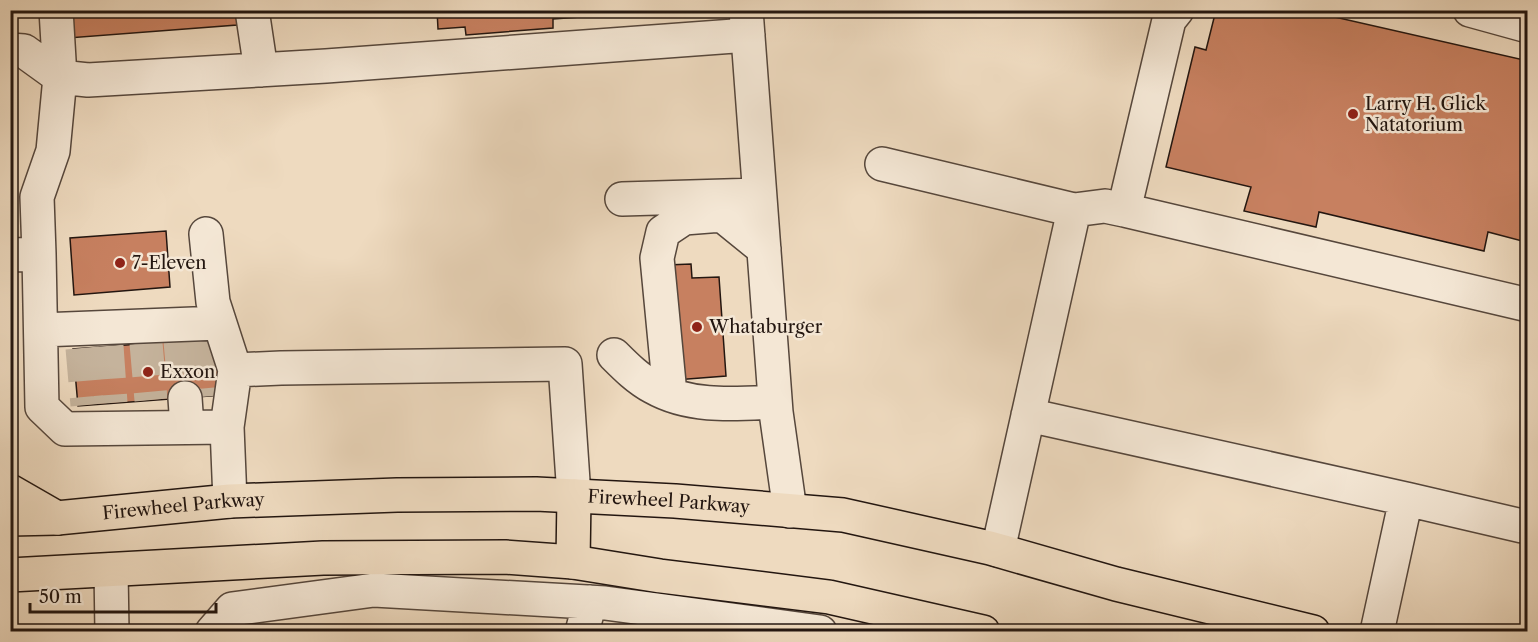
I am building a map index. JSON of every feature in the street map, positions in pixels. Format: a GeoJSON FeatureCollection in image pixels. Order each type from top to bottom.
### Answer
{"type":"FeatureCollection","features":[{"type":"Feature","properties":{"kind":"main road"},"geometry":{"type":"LineString","coordinates":[[10,491],[57,518]]}},
{"type":"Feature","properties":{"kind":"main road","name":"Firewheel Parkway"},"geometry":{"type":"LineString","coordinates":[[10,519],[57,518],[230,501],[397,495],[536,494],[675,501],[843,515],[998,550],[1116,584],[1313,632]]}},
{"type":"Feature","properties":{"kind":"main road"},"geometry":{"type":"LineString","coordinates":[[573,562],[574,496]]}},
{"type":"Feature","properties":{"kind":"main road"},"geometry":{"type":"LineString","coordinates":[[10,575],[322,558],[505,557],[573,562],[660,576],[829,597],[983,632]]}},
{"type":"Feature","properties":{"kind":"lane"},"geometry":{"type":"LineString","coordinates":[[56,10],[60,77],[53,151],[37,197],[25,255],[41,330],[42,407],[65,429],[100,416],[205,415]]}},
{"type":"Feature","properties":{"kind":"lane"},"geometry":{"type":"LineString","coordinates":[[252,10],[261,70]]}},
{"type":"Feature","properties":{"kind":"lane"},"geometry":{"type":"LineString","coordinates":[[1124,210],[1169,20],[1177,10]]}},
{"type":"Feature","properties":{"kind":"lane"},"geometry":{"type":"LineString","coordinates":[[1470,10],[1527,26]]}},
{"type":"Feature","properties":{"kind":"lane"},"geometry":{"type":"LineString","coordinates":[[10,50],[24,51],[60,77],[88,80],[261,70],[747,23],[775,402],[790,511]]}},
{"type":"Feature","properties":{"kind":"lane"},"geometry":{"type":"LineString","coordinates":[[882,164],[1074,210],[1105,206],[1124,210],[1527,305]]}},
{"type":"Feature","properties":{"kind":"lane"},"geometry":{"type":"LineString","coordinates":[[622,199],[759,195]]}},
{"type":"Feature","properties":{"kind":"lane"},"geometry":{"type":"LineString","coordinates":[[998,550],[1074,210]]}},
{"type":"Feature","properties":{"kind":"lane"},"geometry":{"type":"LineString","coordinates":[[669,394],[657,258],[663,232],[684,218],[722,215],[764,249]]}},
{"type":"Feature","properties":{"kind":"lane"},"geometry":{"type":"LineString","coordinates":[[198,330],[213,302],[207,234]]}},
{"type":"Feature","properties":{"kind":"lane"},"geometry":{"type":"LineString","coordinates":[[41,330],[94,338],[198,330]]}},
{"type":"Feature","properties":{"kind":"lane"},"geometry":{"type":"LineString","coordinates":[[198,330],[235,370],[565,364],[574,496]]}},
{"type":"Feature","properties":{"kind":"lane"},"geometry":{"type":"LineString","coordinates":[[614,355],[630,371],[653,388],[689,401],[726,405],[775,402]]}},
{"type":"Feature","properties":{"kind":"lane"},"geometry":{"type":"LineString","coordinates":[[230,501],[205,415],[235,370]]}},
{"type":"Feature","properties":{"kind":"lane"},"geometry":{"type":"LineString","coordinates":[[1028,415],[1522,526],[1527,524]]}},
{"type":"Feature","properties":{"kind":"lane"},"geometry":{"type":"LineString","coordinates":[[1377,632],[1406,499]]}},
{"type":"Feature","properties":{"kind":"lane"},"geometry":{"type":"LineString","coordinates":[[111,570],[112,632]]}},
{"type":"Feature","properties":{"kind":"lane"},"geometry":{"type":"LineString","coordinates":[[212,632],[232,609],[374,590],[586,617],[820,632]]}},
{"type":"Feature","properties":{"kind":"building"},"geometry":{"type":"Polygon","coordinates":[[[67,10],[236,10],[237,25],[68,38],[67,10]]]}},
{"type":"Feature","properties":{"kind":"building"},"geometry":{"type":"Polygon","coordinates":[[[437,10],[580,10],[580,17],[553,19],[553,28],[466,35],[465,27],[438,29],[437,10]]]}},
{"type":"Feature","properties":{"kind":"building","name":"Larry H. Glick Natatorium"},"geometry":{"type":"Polygon","coordinates":[[[1216,10],[1304,10],[1528,61],[1526,242],[1488,232],[1484,251],[1319,212],[1316,227],[1244,211],[1251,187],[1166,167],[1195,47],[1206,50],[1216,10]]]}},
{"type":"Feature","properties":{"kind":"building","name":"7-Eleven"},"geometry":{"type":"Polygon","coordinates":[[[166,231],[170,287],[74,295],[70,238],[166,231]]]}},
{"type":"Feature","properties":{"kind":"building","name":"Whataburger"},"geometry":{"type":"Polygon","coordinates":[[[691,264],[692,278],[719,277],[726,376],[675,380],[667,265],[691,264]]]}},
{"type":"Feature","properties":{"kind":"building","name":"Exxon"},"geometry":{"type":"Polygon","coordinates":[[[218,338],[222,395],[78,406],[73,349],[218,338]]]}},
{"type":"Feature","properties":{"kind":"tunnel"},"geometry":{"type":"LineString","coordinates":[[207,339],[212,396]]}},
{"type":"Feature","properties":{"kind":"tunnel"},"geometry":{"type":"LineString","coordinates":[[180,341],[185,398]]}},
{"type":"Feature","properties":{"kind":"tunnel"},"geometry":{"type":"LineString","coordinates":[[146,343],[151,400]]}},
{"type":"Feature","properties":{"kind":"tunnel"},"geometry":{"type":"LineString","coordinates":[[107,346],[111,403]]}},
{"type":"Feature","properties":{"kind":"tunnel"},"geometry":{"type":"LineString","coordinates":[[82,348],[87,405]]}},
{"type":"Feature","properties":{"kind":"place","name":"Larry H. Glick Natatorium"},"geometry":{"type":"Point","coordinates":[1353,114]}},
{"type":"Feature","properties":{"kind":"place","name":"7-Eleven"},"geometry":{"type":"Point","coordinates":[120,263]}},
{"type":"Feature","properties":{"kind":"place","name":"Whataburger"},"geometry":{"type":"Point","coordinates":[697,327]}},
{"type":"Feature","properties":{"kind":"place","name":"Exxon"},"geometry":{"type":"Point","coordinates":[148,372]}}]}
